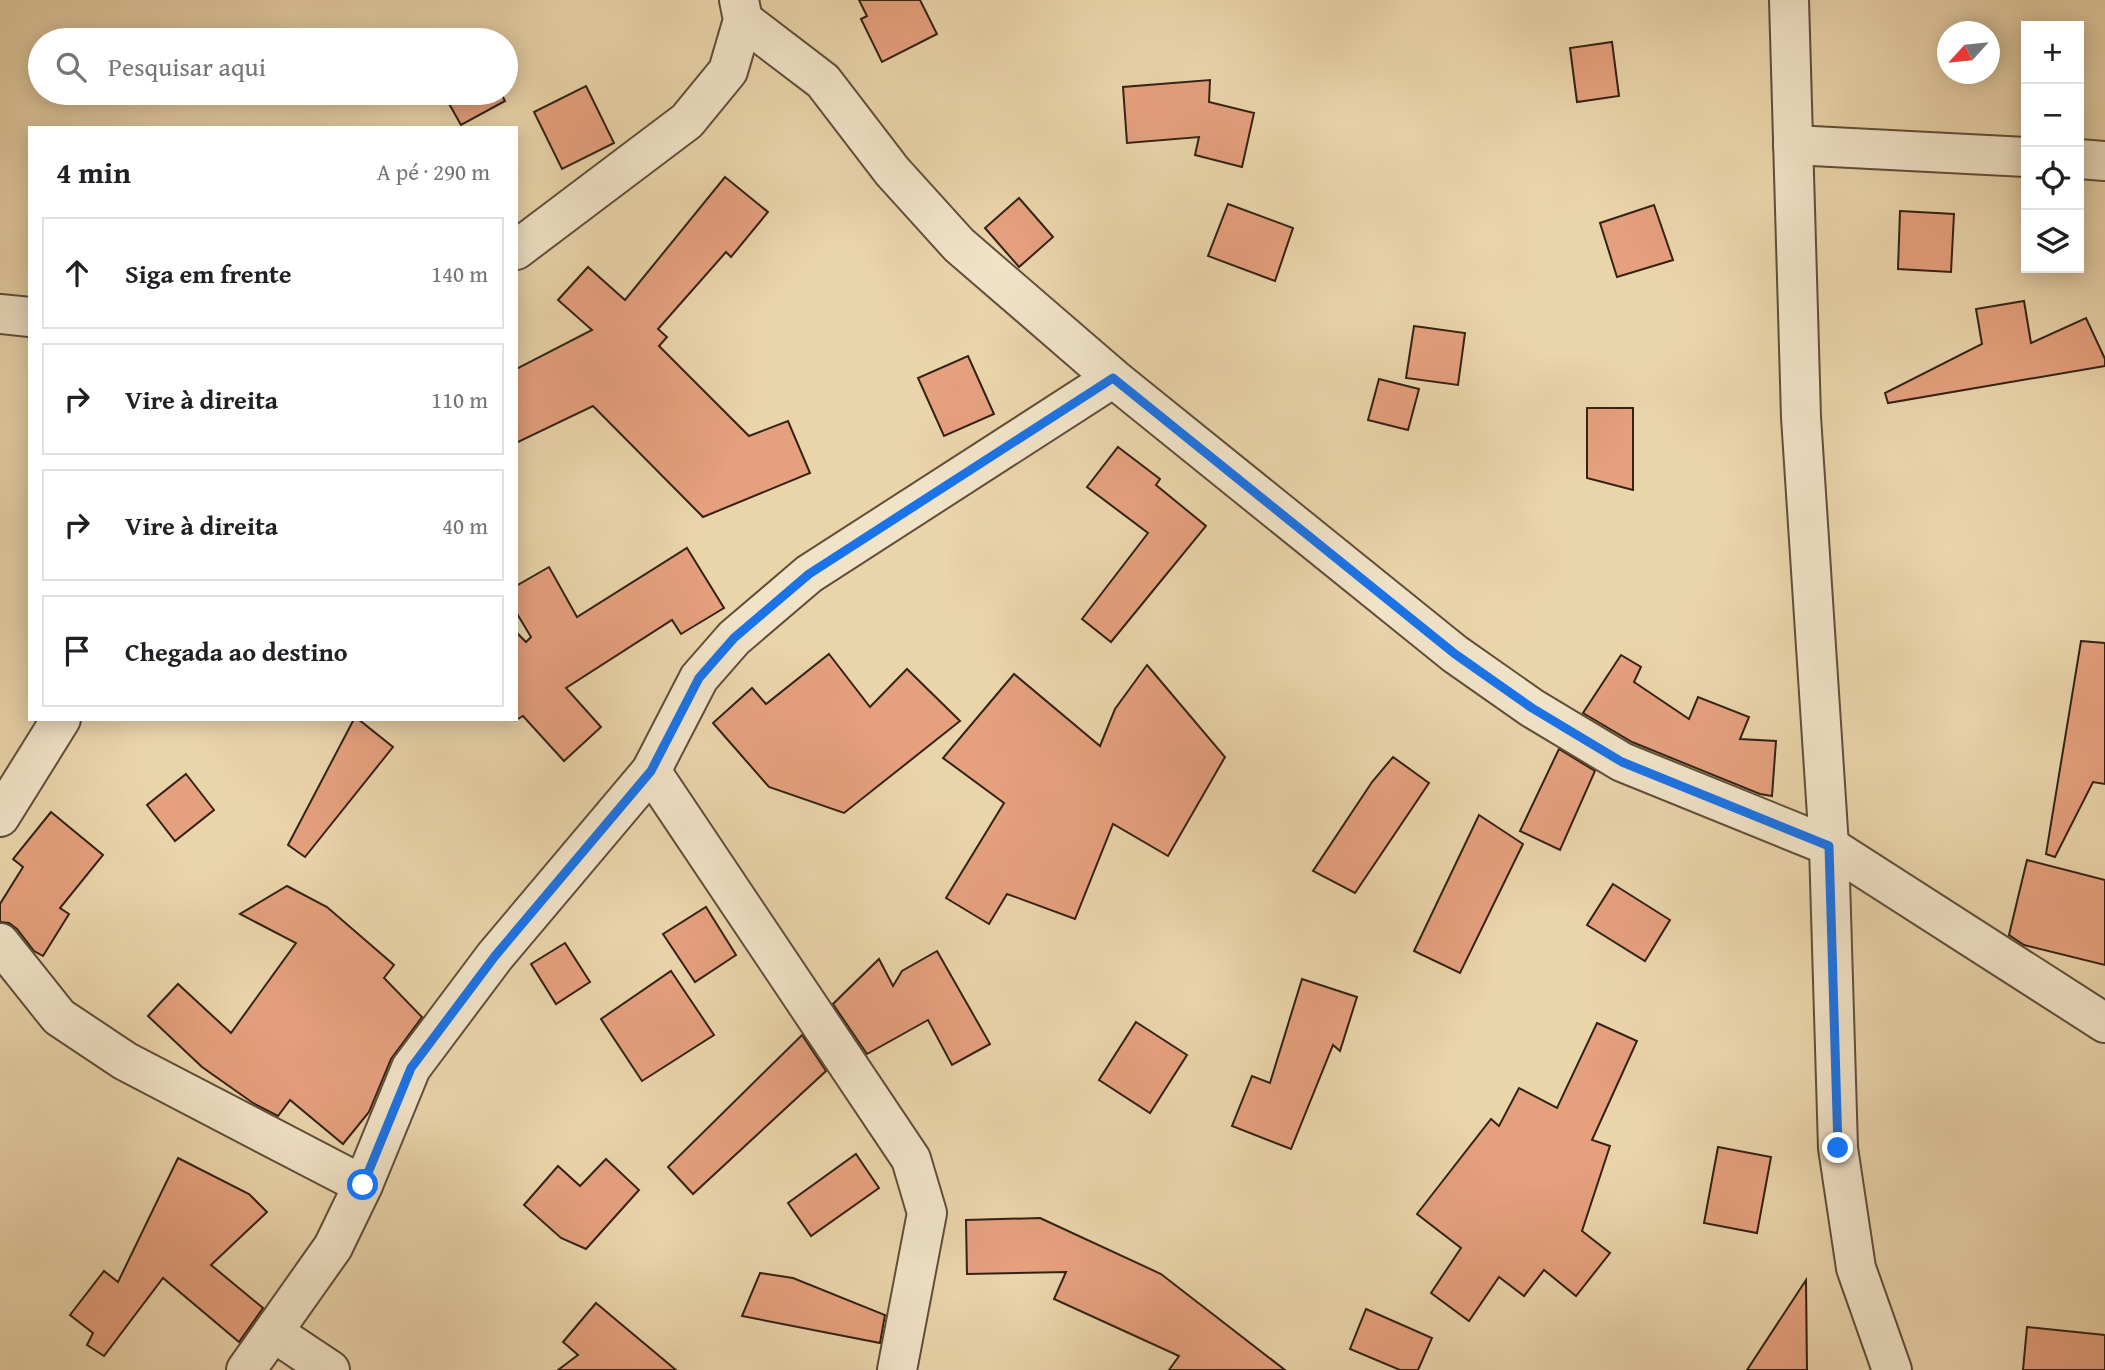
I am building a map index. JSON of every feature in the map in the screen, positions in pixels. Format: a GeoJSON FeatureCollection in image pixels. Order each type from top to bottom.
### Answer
{"type":"FeatureCollection","features":[{"type":"Feature","properties":{"kind":"street"},"geometry":{"type":"LineString","coordinates":[[1789,0],[1801,417],[1829,846],[1838,1148],[1856,1268],[1892,1370]]}},
{"type":"Feature","properties":{"kind":"street"},"geometry":{"type":"LineString","coordinates":[[518,248],[687,121],[728,71],[741,10],[823,81],[892,171],[959,246],[1113,378],[1455,654],[1532,708],[1622,762],[1829,846],[2105,1023]]}},
{"type":"Feature","properties":{"kind":"street"},"geometry":{"type":"LineString","coordinates":[[1793,145],[2021,157]]}},
{"type":"Feature","properties":{"kind":"street"},"geometry":{"type":"LineString","coordinates":[[2084,159],[2105,161]]}},
{"type":"Feature","properties":{"kind":"street"},"geometry":{"type":"LineString","coordinates":[[0,314],[28,317]]}},
{"type":"Feature","properties":{"kind":"street"},"geometry":{"type":"LineString","coordinates":[[246,1370],[333,1247],[363,1185],[411,1068],[495,956],[651,771],[699,678],[734,638],[809,574],[1113,378]]}},
{"type":"Feature","properties":{"kind":"street"},"geometry":{"type":"LineString","coordinates":[[0,817],[60,721]]}},
{"type":"Feature","properties":{"kind":"street"},"geometry":{"type":"LineString","coordinates":[[651,771],[911,1159],[927,1213],[897,1370]]}},
{"type":"Feature","properties":{"kind":"street"},"geometry":{"type":"LineString","coordinates":[[0,943],[60,1017],[125,1061],[363,1185]]}},
{"type":"Feature","properties":{"kind":"street"},"geometry":{"type":"LineString","coordinates":[[273,1332],[330,1370]]}},
{"type":"Feature","properties":{"kind":"building"},"geometry":{"type":"Polygon","coordinates":[[[859,0],[920,0],[937,34],[882,62],[861,19],[867,16],[859,0]]]}},
{"type":"Feature","properties":{"kind":"building"},"geometry":{"type":"Polygon","coordinates":[[[1612,42],[1619,96],[1577,102],[1570,48],[1612,42]]]}},
{"type":"Feature","properties":{"kind":"building"},"geometry":{"type":"Polygon","coordinates":[[[1210,80],[1209,102],[1254,113],[1242,167],[1195,155],[1199,137],[1127,143],[1123,87],[1210,80]]]}},
{"type":"Feature","properties":{"kind":"building"},"geometry":{"type":"Polygon","coordinates":[[[586,86],[614,143],[562,169],[534,112],[586,86]]]}},
{"type":"Feature","properties":{"kind":"building"},"geometry":{"type":"Polygon","coordinates":[[[450,105],[498,105],[461,125],[450,105]]]}},
{"type":"Feature","properties":{"kind":"building"},"geometry":{"type":"Polygon","coordinates":[[[725,177],[768,212],[731,257],[726,252],[658,329],[667,337],[659,346],[749,436],[788,421],[810,473],[703,517],[593,406],[518,442],[518,368],[592,330],[558,300],[588,267],[625,300],[725,177]]]}},
{"type":"Feature","properties":{"kind":"building"},"geometry":{"type":"Polygon","coordinates":[[[1019,198],[1053,237],[1019,267],[985,228],[1019,198]]]}},
{"type":"Feature","properties":{"kind":"building"},"geometry":{"type":"Polygon","coordinates":[[[1228,204],[1293,228],[1275,281],[1208,256],[1228,204]]]}},
{"type":"Feature","properties":{"kind":"building"},"geometry":{"type":"Polygon","coordinates":[[[1654,205],[1673,260],[1617,277],[1600,223],[1654,205]]]}},
{"type":"Feature","properties":{"kind":"building"},"geometry":{"type":"Polygon","coordinates":[[[1900,211],[1954,214],[1951,272],[1898,269],[1900,211]]]}},
{"type":"Feature","properties":{"kind":"building"},"geometry":{"type":"Polygon","coordinates":[[[2024,301],[2031,343],[2086,318],[2105,359],[2105,366],[1888,403],[1885,393],[1982,344],[1976,309],[2024,301]]]}},
{"type":"Feature","properties":{"kind":"building"},"geometry":{"type":"Polygon","coordinates":[[[1414,326],[1465,333],[1458,385],[1406,378],[1414,326]]]}},
{"type":"Feature","properties":{"kind":"building"},"geometry":{"type":"Polygon","coordinates":[[[968,356],[994,414],[944,436],[918,378],[968,356]]]}},
{"type":"Feature","properties":{"kind":"building"},"geometry":{"type":"Polygon","coordinates":[[[1379,379],[1419,389],[1408,430],[1368,420],[1379,379]]]}},
{"type":"Feature","properties":{"kind":"building"},"geometry":{"type":"Polygon","coordinates":[[[1587,408],[1633,408],[1633,490],[1587,478],[1587,408]]]}},
{"type":"Feature","properties":{"kind":"building"},"geometry":{"type":"Polygon","coordinates":[[[1118,447],[1160,479],[1156,485],[1206,526],[1111,642],[1082,619],[1148,533],[1087,487],[1118,447]]]}},
{"type":"Feature","properties":{"kind":"building"},"geometry":{"type":"Polygon","coordinates":[[[687,548],[724,608],[681,634],[672,620],[566,688],[601,727],[564,761],[523,716],[518,719],[518,634],[526,642],[531,637],[518,615],[518,585],[549,567],[577,617],[687,548]]]}},
{"type":"Feature","properties":{"kind":"building"},"geometry":{"type":"Polygon","coordinates":[[[2081,641],[2105,643],[2105,784],[2093,782],[2055,857],[2046,854],[2081,641]]]}},
{"type":"Feature","properties":{"kind":"building"},"geometry":{"type":"Polygon","coordinates":[[[829,654],[870,707],[907,669],[960,721],[844,813],[769,787],[713,723],[752,688],[766,704],[829,654]]]}},
{"type":"Feature","properties":{"kind":"building"},"geometry":{"type":"Polygon","coordinates":[[[1621,655],[1641,667],[1634,682],[1689,719],[1698,697],[1749,717],[1740,739],[1776,741],[1772,796],[1760,794],[1632,742],[1583,713],[1621,655]]]}},
{"type":"Feature","properties":{"kind":"building"},"geometry":{"type":"Polygon","coordinates":[[[1147,665],[1225,757],[1168,856],[1113,824],[1075,919],[1007,894],[989,924],[946,898],[1004,803],[943,758],[1014,674],[1100,746],[1115,709],[1147,665]]]}},
{"type":"Feature","properties":{"kind":"building"},"geometry":{"type":"Polygon","coordinates":[[[353,721],[360,721],[393,747],[305,857],[288,845],[353,721]]]}},
{"type":"Feature","properties":{"kind":"building"},"geometry":{"type":"Polygon","coordinates":[[[1559,749],[1595,771],[1560,850],[1520,831],[1559,749]]]}},
{"type":"Feature","properties":{"kind":"building"},"geometry":{"type":"Polygon","coordinates":[[[1393,757],[1429,783],[1355,893],[1313,871],[1372,782],[1393,757]]]}},
{"type":"Feature","properties":{"kind":"building"},"geometry":{"type":"Polygon","coordinates":[[[186,774],[214,810],[175,841],[147,805],[186,774]]]}},
{"type":"Feature","properties":{"kind":"building"},"geometry":{"type":"Polygon","coordinates":[[[51,812],[103,855],[60,908],[69,914],[43,956],[34,951],[17,929],[9,923],[0,922],[0,904],[23,867],[13,859],[51,812]]]}},
{"type":"Feature","properties":{"kind":"building"},"geometry":{"type":"Polygon","coordinates":[[[1479,815],[1523,844],[1460,973],[1414,951],[1479,815]]]}},
{"type":"Feature","properties":{"kind":"building"},"geometry":{"type":"Polygon","coordinates":[[[2027,860],[2105,880],[2105,965],[2024,945],[2009,935],[2027,860]]]}},
{"type":"Feature","properties":{"kind":"building"},"geometry":{"type":"Polygon","coordinates":[[[1613,884],[1670,920],[1645,961],[1587,925],[1613,884]]]}},
{"type":"Feature","properties":{"kind":"building"},"geometry":{"type":"Polygon","coordinates":[[[287,886],[327,907],[394,965],[384,978],[422,1017],[391,1059],[369,1112],[343,1144],[290,1100],[278,1116],[253,1103],[202,1067],[148,1016],[178,984],[231,1033],[296,943],[240,914],[287,886]]]}},
{"type":"Feature","properties":{"kind":"building"},"geometry":{"type":"Polygon","coordinates":[[[706,907],[736,955],[695,982],[663,934],[706,907]]]}},
{"type":"Feature","properties":{"kind":"building"},"geometry":{"type":"Polygon","coordinates":[[[565,943],[590,982],[556,1004],[531,964],[565,943]]]}},
{"type":"Feature","properties":{"kind":"building"},"geometry":{"type":"Polygon","coordinates":[[[937,951],[990,1044],[952,1065],[928,1020],[867,1054],[833,1004],[879,959],[893,986],[902,971],[937,951]]]}},
{"type":"Feature","properties":{"kind":"building"},"geometry":{"type":"Polygon","coordinates":[[[671,971],[714,1035],[642,1081],[601,1019],[671,971]]]}},
{"type":"Feature","properties":{"kind":"building"},"geometry":{"type":"Polygon","coordinates":[[[1302,979],[1357,997],[1340,1051],[1333,1045],[1291,1149],[1232,1126],[1252,1076],[1270,1083],[1302,979]]]}},
{"type":"Feature","properties":{"kind":"building"},"geometry":{"type":"Polygon","coordinates":[[[1136,1022],[1187,1055],[1150,1113],[1099,1080],[1136,1022]]]}},
{"type":"Feature","properties":{"kind":"building"},"geometry":{"type":"Polygon","coordinates":[[[1597,1023],[1637,1041],[1592,1140],[1610,1146],[1582,1231],[1610,1253],[1576,1296],[1544,1270],[1524,1296],[1499,1277],[1469,1321],[1431,1293],[1461,1248],[1417,1214],[1491,1119],[1499,1126],[1519,1088],[1557,1108],[1597,1023]]]}},
{"type":"Feature","properties":{"kind":"building"},"geometry":{"type":"Polygon","coordinates":[[[802,1035],[826,1071],[693,1194],[668,1167],[802,1035]]]}},
{"type":"Feature","properties":{"kind":"building"},"geometry":{"type":"Polygon","coordinates":[[[1718,1147],[1771,1157],[1757,1233],[1704,1223],[1718,1147]]]}},
{"type":"Feature","properties":{"kind":"building"},"geometry":{"type":"Polygon","coordinates":[[[856,1154],[879,1188],[811,1236],[788,1203],[856,1154]]]}},
{"type":"Feature","properties":{"kind":"building"},"geometry":{"type":"Polygon","coordinates":[[[178,1158],[249,1194],[267,1212],[211,1265],[263,1308],[239,1342],[163,1278],[104,1356],[87,1345],[93,1333],[70,1315],[104,1271],[118,1282],[178,1158]]]}},
{"type":"Feature","properties":{"kind":"building"},"geometry":{"type":"Polygon","coordinates":[[[606,1159],[639,1190],[586,1249],[561,1238],[524,1205],[558,1166],[580,1186],[606,1159]]]}},
{"type":"Feature","properties":{"kind":"building"},"geometry":{"type":"Polygon","coordinates":[[[1040,1218],[1161,1274],[1285,1370],[1169,1370],[1179,1356],[1054,1299],[1066,1272],[967,1274],[966,1220],[1040,1218]]]}},
{"type":"Feature","properties":{"kind":"building"},"geometry":{"type":"Polygon","coordinates":[[[760,1273],[793,1278],[885,1315],[880,1343],[742,1316],[760,1273]]]}},
{"type":"Feature","properties":{"kind":"building"},"geometry":{"type":"Polygon","coordinates":[[[1806,1280],[1807,1370],[1747,1370],[1806,1280]]]}},
{"type":"Feature","properties":{"kind":"building"},"geometry":{"type":"Polygon","coordinates":[[[596,1303],[676,1370],[558,1370],[578,1355],[563,1342],[596,1303]]]}},
{"type":"Feature","properties":{"kind":"building"},"geometry":{"type":"Polygon","coordinates":[[[1366,1309],[1432,1338],[1418,1370],[1400,1370],[1350,1349],[1366,1309]]]}},
{"type":"Feature","properties":{"kind":"building"},"geometry":{"type":"Polygon","coordinates":[[[2027,1327],[2105,1335],[2105,1370],[2023,1370],[2027,1327]]]}},
{"type":"Feature","properties":{"kind":"route"},"geometry":{"type":"LineString","coordinates":[[363,1185],[411,1068],[495,956],[651,771],[699,678],[734,638],[809,574],[1113,378],[1455,654],[1532,708],[1622,762],[1829,846],[1838,1148]]}}]}
